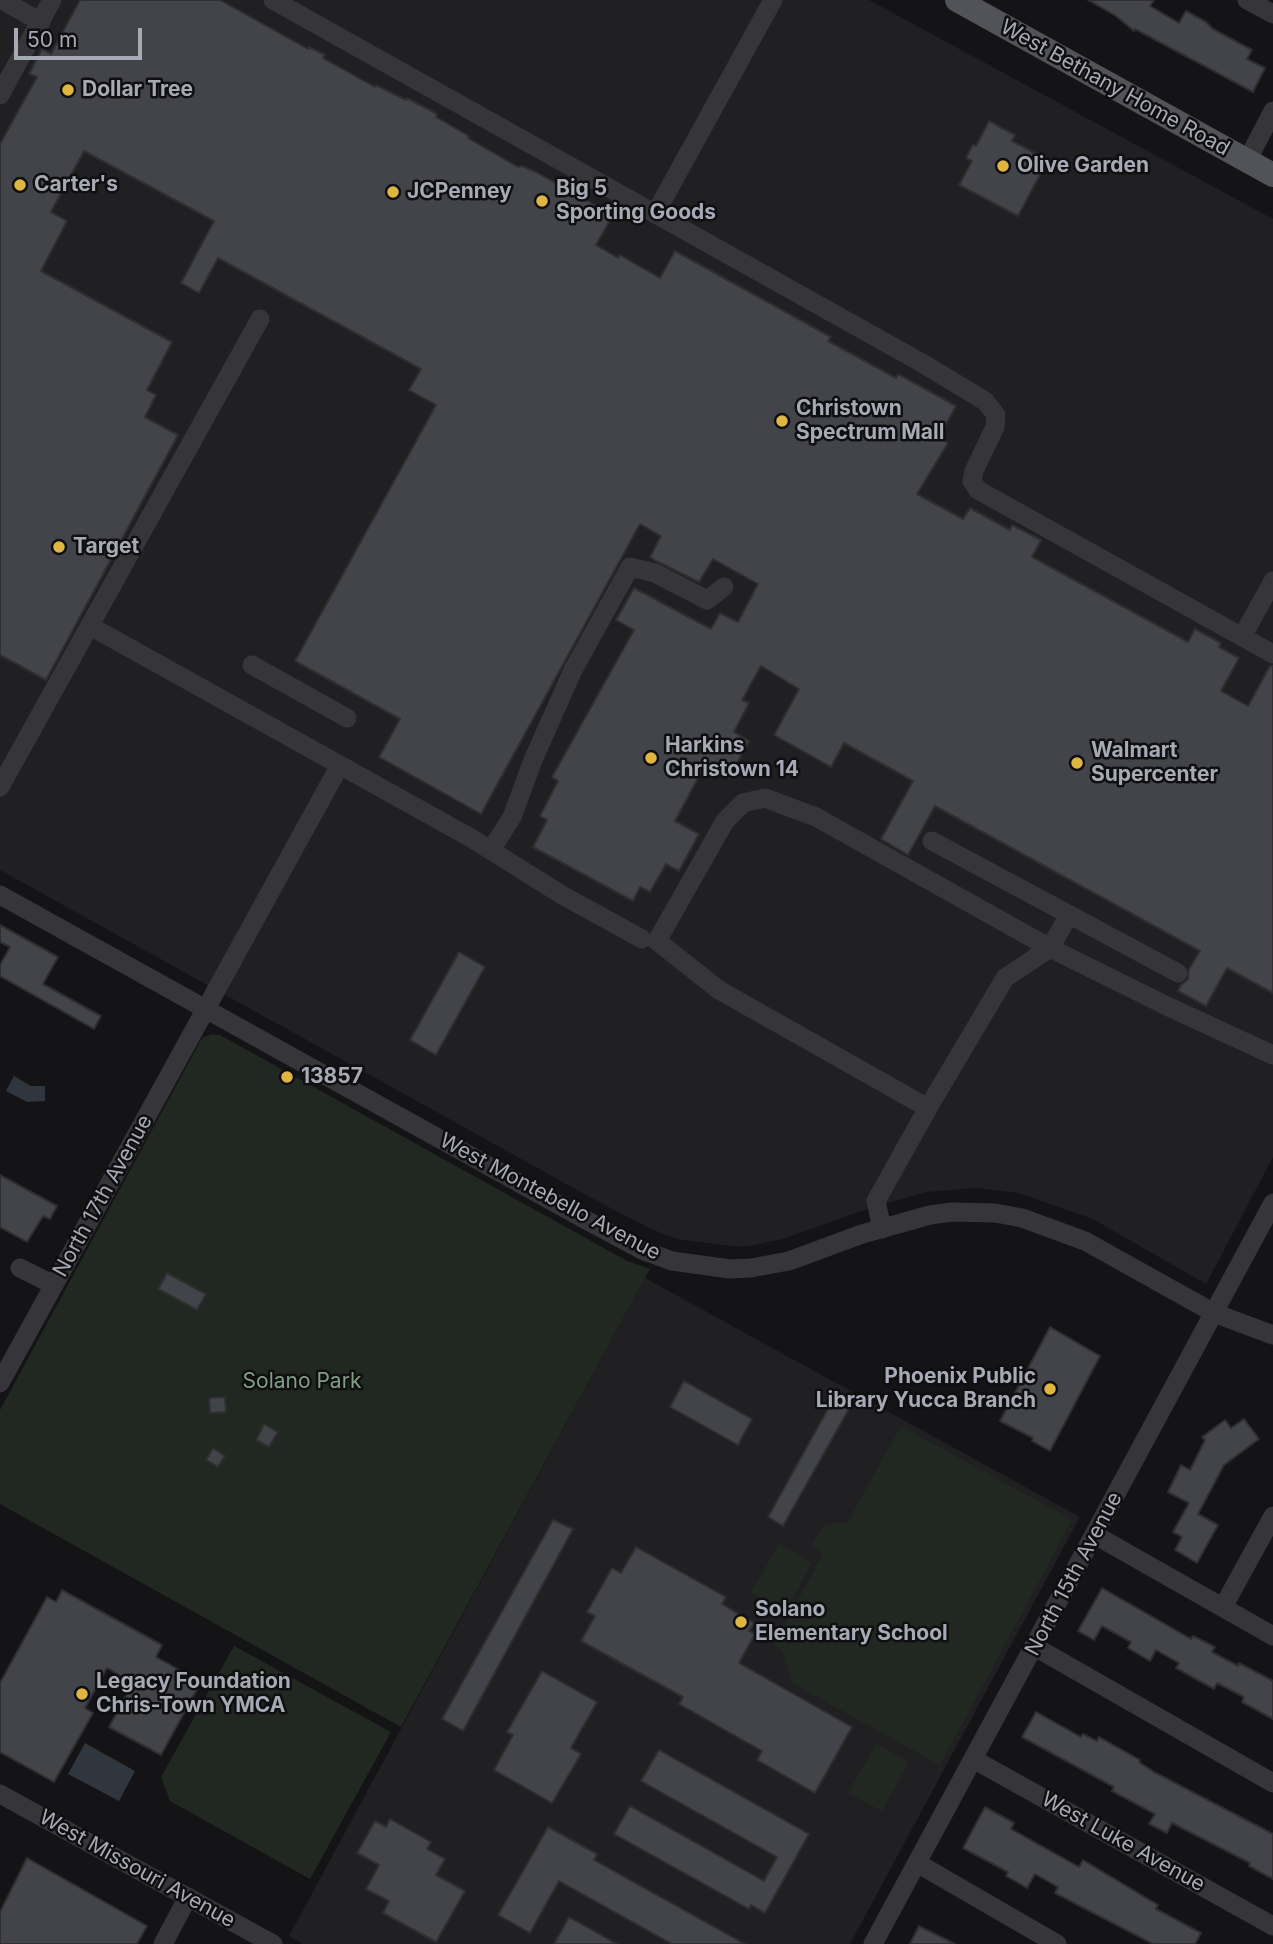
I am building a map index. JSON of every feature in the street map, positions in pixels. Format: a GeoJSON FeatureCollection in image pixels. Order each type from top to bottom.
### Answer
{"type":"FeatureCollection","features":[{"type":"Feature","properties":{"kind":"main road","name":"West Bethany Home Road"},"geometry":{"type":"LineString","coordinates":[[957,0],[1273,176]]}},
{"type":"Feature","properties":{"kind":"street"},"geometry":{"type":"LineString","coordinates":[[2,0],[41,22]]}},
{"type":"Feature","properties":{"kind":"street"},"geometry":{"type":"LineString","coordinates":[[0,95],[52,0]]}},
{"type":"Feature","properties":{"kind":"street"},"geometry":{"type":"LineString","coordinates":[[273,0],[912,357],[985,401],[996,415],[995,427],[974,471],[972,481],[978,490],[1273,654]]}},
{"type":"Feature","properties":{"kind":"street"},"geometry":{"type":"LineString","coordinates":[[655,214],[773,0]]}},
{"type":"Feature","properties":{"kind":"street"},"geometry":{"type":"LineString","coordinates":[[1247,0],[1273,14]]}},
{"type":"Feature","properties":{"kind":"street"},"geometry":{"type":"LineString","coordinates":[[1247,161],[1273,111]]}},
{"type":"Feature","properties":{"kind":"street"},"geometry":{"type":"LineString","coordinates":[[0,787],[260,320]]}},
{"type":"Feature","properties":{"kind":"street"},"geometry":{"type":"LineString","coordinates":[[491,850],[512,817],[533,760],[573,670],[630,567],[655,573],[707,600],[724,587]]}},
{"type":"Feature","properties":{"kind":"street"},"geometry":{"type":"LineString","coordinates":[[1242,637],[1273,581]]}},
{"type":"Feature","properties":{"kind":"street"},"geometry":{"type":"LineString","coordinates":[[90,626],[491,850],[562,895],[642,939]]}},
{"type":"Feature","properties":{"kind":"street"},"geometry":{"type":"LineString","coordinates":[[252,665],[347,718]]}},
{"type":"Feature","properties":{"kind":"street","name":"North 17th Avenue"},"geometry":{"type":"LineString","coordinates":[[0,1382],[340,765]]}},
{"type":"Feature","properties":{"kind":"street"},"geometry":{"type":"LineString","coordinates":[[928,1108],[719,990],[657,940],[725,821],[743,803],[765,798],[816,817],[1050,948],[1170,1007],[1269,1045]]}},
{"type":"Feature","properties":{"kind":"street"},"geometry":{"type":"LineString","coordinates":[[932,841],[1178,973]]}},
{"type":"Feature","properties":{"kind":"street","name":"West Montebello Avenue"},"geometry":{"type":"LineString","coordinates":[[0,895],[586,1220],[642,1250],[672,1261],[730,1269],[751,1268],[789,1261],[882,1228],[930,1215],[952,1212],[995,1213],[1022,1218],[1085,1241],[1214,1313],[1273,1335]]}},
{"type":"Feature","properties":{"kind":"street"},"geometry":{"type":"LineString","coordinates":[[882,1228],[876,1201],[1005,978],[1050,948],[1069,915]]}},
{"type":"Feature","properties":{"kind":"street","name":"North 15th Avenue"},"geometry":{"type":"LineString","coordinates":[[873,1944],[1273,1203]]}},
{"type":"Feature","properties":{"kind":"street"},"geometry":{"type":"LineString","coordinates":[[20,1268],[54,1285]]}},
{"type":"Feature","properties":{"kind":"street"},"geometry":{"type":"LineString","coordinates":[[1223,1607],[1273,1516]]}},
{"type":"Feature","properties":{"kind":"street"},"geometry":{"type":"LineString","coordinates":[[1095,1535],[1273,1636]]}},
{"type":"Feature","properties":{"kind":"street"},"geometry":{"type":"LineString","coordinates":[[1035,1647],[1273,1783]]}},
{"type":"Feature","properties":{"kind":"street","name":"West Luke Avenue"},"geometry":{"type":"LineString","coordinates":[[973,1759],[1273,1926]]}},
{"type":"Feature","properties":{"kind":"street","name":"West Missouri Avenue"},"geometry":{"type":"LineString","coordinates":[[0,1794],[273,1944]]}},
{"type":"Feature","properties":{"kind":"street"},"geometry":{"type":"LineString","coordinates":[[917,1863],[1057,1944]]}},
{"type":"Feature","properties":{"kind":"street"},"geometry":{"type":"LineString","coordinates":[[163,1944],[188,1897]]}},
{"type":"Feature","properties":{"kind":"shaded area","name":"Christown Spectrum Mall"},"geometry":{"type":"Polygon","coordinates":[[[0,0],[869,0],[1273,219],[1273,1157],[1206,1284],[1093,1219],[1018,1193],[977,1188],[926,1192],[855,1213],[783,1239],[749,1246],[677,1239],[651,1229],[597,1201],[0,870],[0,0]]]}},
{"type":"Feature","properties":{"kind":"shaded area"},"geometry":{"type":"Polygon","coordinates":[[[14,1076],[31,1086],[45,1086],[45,1101],[27,1102],[6,1091],[14,1076]]]}},
{"type":"Feature","properties":{"kind":"shaded area","name":"Solano Elementary School"},"geometry":{"type":"Polygon","coordinates":[[[645,1278],[1080,1517],[850,1944],[303,1944],[289,1936],[645,1278]]]}},
{"type":"Feature","properties":{"kind":"shaded area"},"geometry":{"type":"Polygon","coordinates":[[[85,1743],[135,1771],[119,1801],[68,1774],[85,1743]]]}},
{"type":"Feature","properties":{"kind":"green space","name":"Solano Park"},"geometry":{"type":"Polygon","coordinates":[[[212,1034],[220,1035],[627,1261],[650,1269],[401,1727],[0,1504],[0,1410],[202,1038],[212,1034]]]}},
{"type":"Feature","properties":{"kind":"green space"},"geometry":{"type":"Polygon","coordinates":[[[901,1426],[1072,1520],[940,1765],[792,1683],[782,1650],[774,1645],[823,1554],[812,1545],[823,1526],[837,1522],[847,1523],[901,1426]]]}},
{"type":"Feature","properties":{"kind":"green space"},"geometry":{"type":"Polygon","coordinates":[[[779,1544],[812,1563],[785,1612],[751,1593],[779,1544]]]}},
{"type":"Feature","properties":{"kind":"green space"},"geometry":{"type":"Polygon","coordinates":[[[234,1646],[391,1732],[310,1879],[170,1801],[161,1777],[234,1646]]]}},
{"type":"Feature","properties":{"kind":"green space"},"geometry":{"type":"Polygon","coordinates":[[[876,1744],[909,1762],[882,1811],[848,1793],[876,1744]]]}},
{"type":"Feature","properties":{"kind":"building"},"geometry":{"type":"Polygon","coordinates":[[[80,0],[220,0],[308,49],[309,47],[325,55],[323,58],[375,87],[376,85],[406,100],[407,98],[437,114],[436,117],[469,136],[468,138],[518,167],[536,172],[613,215],[596,245],[618,258],[620,255],[660,278],[675,251],[831,337],[828,341],[896,378],[898,374],[956,406],[939,437],[948,443],[917,494],[963,519],[970,508],[1010,530],[1012,525],[1041,540],[1032,557],[1188,642],[1195,629],[1221,643],[1219,647],[1239,658],[1221,691],[1248,706],[1270,666],[1273,666],[1273,993],[1227,968],[1206,1006],[1178,991],[1188,979],[1189,969],[1200,951],[935,806],[908,855],[881,839],[913,781],[844,743],[831,767],[774,735],[799,689],[761,666],[742,700],[749,703],[734,732],[749,741],[729,778],[705,765],[675,821],[699,834],[679,871],[666,864],[650,892],[640,887],[633,901],[533,847],[547,820],[540,816],[558,781],[552,777],[634,630],[616,620],[634,588],[711,629],[720,613],[738,622],[758,584],[713,559],[699,582],[656,561],[650,557],[661,536],[640,524],[481,814],[379,757],[400,719],[295,661],[436,405],[409,390],[421,369],[218,258],[199,293],[181,283],[214,221],[84,151],[51,212],[67,221],[41,271],[172,342],[147,390],[156,395],[145,417],[178,435],[46,680],[0,655],[0,144],[37,77],[29,74],[42,49],[51,54],[80,0]]]}},
{"type":"Feature","properties":{"kind":"building"},"geometry":{"type":"Polygon","coordinates":[[[1088,0],[1154,0],[1150,6],[1179,23],[1186,11],[1252,50],[1247,59],[1265,68],[1253,92],[1135,29],[1134,31],[1116,16],[1088,0]]]}},
{"type":"Feature","properties":{"kind":"building"},"geometry":{"type":"Polygon","coordinates":[[[989,121],[1015,135],[1012,141],[1048,160],[1018,216],[959,185],[972,161],[966,158],[973,144],[976,146],[989,121]]]}},
{"type":"Feature","properties":{"kind":"building"},"geometry":{"type":"Polygon","coordinates":[[[0,925],[58,957],[43,984],[101,1016],[94,1029],[0,976],[0,965],[10,947],[0,942],[0,925]]]}},
{"type":"Feature","properties":{"kind":"building"},"geometry":{"type":"Polygon","coordinates":[[[459,952],[485,967],[436,1055],[410,1040],[459,952]]]}},
{"type":"Feature","properties":{"kind":"building"},"geometry":{"type":"Polygon","coordinates":[[[0,1175],[57,1206],[50,1219],[43,1216],[27,1242],[0,1227],[0,1175]]]}},
{"type":"Feature","properties":{"kind":"building"},"geometry":{"type":"Polygon","coordinates":[[[167,1273],[206,1294],[197,1310],[158,1289],[167,1273]]]}},
{"type":"Feature","properties":{"kind":"building","name":"Phoenix Public Library Yucca Branch"},"geometry":{"type":"Polygon","coordinates":[[[1050,1327],[1100,1356],[1050,1451],[1032,1441],[1033,1438],[1000,1421],[1050,1327]]]}},
{"type":"Feature","properties":{"kind":"building"},"geometry":{"type":"Polygon","coordinates":[[[684,1381],[752,1419],[738,1445],[670,1407],[684,1381]]]}},
{"type":"Feature","properties":{"kind":"building"},"geometry":{"type":"Polygon","coordinates":[[[225,1397],[226,1412],[210,1413],[209,1398],[225,1397]]]}},
{"type":"Feature","properties":{"kind":"building"},"geometry":{"type":"Polygon","coordinates":[[[834,1398],[850,1407],[783,1526],[768,1517],[834,1398]]]}},
{"type":"Feature","properties":{"kind":"building"},"geometry":{"type":"Polygon","coordinates":[[[1244,1419],[1259,1439],[1224,1465],[1198,1514],[1218,1525],[1197,1563],[1175,1550],[1182,1537],[1173,1532],[1189,1503],[1168,1492],[1181,1465],[1190,1470],[1205,1440],[1202,1437],[1225,1420],[1231,1428],[1244,1419]]]}},
{"type":"Feature","properties":{"kind":"building"},"geometry":{"type":"Polygon","coordinates":[[[264,1424],[278,1432],[269,1447],[256,1440],[264,1424]]]}},
{"type":"Feature","properties":{"kind":"building"},"geometry":{"type":"Polygon","coordinates":[[[213,1448],[225,1456],[218,1467],[206,1460],[213,1448]]]}},
{"type":"Feature","properties":{"kind":"building"},"geometry":{"type":"Polygon","coordinates":[[[553,1520],[573,1529],[463,1731],[442,1719],[553,1520]]]}},
{"type":"Feature","properties":{"kind":"building"},"geometry":{"type":"Polygon","coordinates":[[[636,1547],[726,1597],[722,1604],[754,1623],[749,1631],[755,1634],[739,1663],[852,1727],[815,1793],[757,1760],[762,1751],[679,1704],[683,1697],[581,1641],[595,1616],[587,1612],[612,1568],[621,1573],[636,1547]]]}},
{"type":"Feature","properties":{"kind":"building"},"geometry":{"type":"Polygon","coordinates":[[[1102,1588],[1191,1639],[1193,1636],[1215,1647],[1212,1652],[1273,1681],[1273,1719],[1242,1702],[1244,1697],[1217,1683],[1214,1689],[1176,1668],[1179,1663],[1156,1650],[1150,1661],[1128,1648],[1131,1642],[1102,1626],[1094,1640],[1078,1631],[1102,1588]]]}},
{"type":"Feature","properties":{"kind":"building"},"geometry":{"type":"Polygon","coordinates":[[[62,1590],[162,1645],[156,1657],[201,1682],[161,1755],[109,1727],[133,1683],[107,1668],[85,1708],[93,1713],[54,1782],[0,1752],[0,1683],[47,1597],[56,1602],[62,1590]]]}},
{"type":"Feature","properties":{"kind":"building"},"geometry":{"type":"Polygon","coordinates":[[[542,1671],[597,1702],[571,1748],[581,1754],[552,1803],[494,1770],[513,1735],[507,1732],[542,1671]]]}},
{"type":"Feature","properties":{"kind":"building"},"geometry":{"type":"Polygon","coordinates":[[[1036,1712],[1081,1737],[1083,1734],[1097,1741],[1099,1737],[1140,1760],[1139,1762],[1154,1772],[1273,1834],[1273,1879],[1249,1866],[1250,1863],[1172,1823],[1167,1833],[1149,1824],[1155,1814],[1112,1791],[1114,1787],[1022,1737],[1036,1712]]]}},
{"type":"Feature","properties":{"kind":"building"},"geometry":{"type":"Polygon","coordinates":[[[659,1750],[809,1834],[765,1913],[751,1905],[749,1909],[614,1834],[630,1806],[764,1881],[777,1857],[641,1781],[659,1750]]]}},
{"type":"Feature","properties":{"kind":"building"},"geometry":{"type":"Polygon","coordinates":[[[985,1807],[1014,1823],[1011,1829],[1079,1867],[1083,1860],[1158,1905],[1156,1909],[1201,1933],[1195,1944],[1153,1944],[1055,1893],[1058,1887],[1035,1874],[1027,1888],[1006,1876],[1008,1872],[963,1848],[985,1807]]]}},
{"type":"Feature","properties":{"kind":"building"},"geometry":{"type":"Polygon","coordinates":[[[390,1819],[431,1842],[427,1849],[445,1859],[436,1875],[465,1891],[436,1942],[383,1913],[389,1901],[366,1889],[379,1865],[357,1853],[375,1821],[386,1827],[390,1819]]]}},
{"type":"Feature","properties":{"kind":"building"},"geometry":{"type":"Polygon","coordinates":[[[548,1827],[597,1854],[594,1860],[745,1944],[672,1944],[559,1881],[530,1933],[498,1915],[548,1827]]]}},
{"type":"Feature","properties":{"kind":"building"},"geometry":{"type":"Polygon","coordinates":[[[27,1858],[147,1926],[137,1944],[0,1944],[0,1912],[27,1858]]]}},
{"type":"Feature","properties":{"kind":"building"},"geometry":{"type":"Polygon","coordinates":[[[569,1917],[617,1944],[554,1944],[569,1917]]]}},
{"type":"Feature","properties":{"kind":"building"},"geometry":{"type":"Polygon","coordinates":[[[919,1926],[955,1944],[910,1944],[919,1926]]]}},
{"type":"Feature","properties":{"kind":"place","name":"Dollar Tree"},"geometry":{"type":"Point","coordinates":[68,90]}},
{"type":"Feature","properties":{"kind":"place","name":"Olive Garden"},"geometry":{"type":"Point","coordinates":[1003,166]}},
{"type":"Feature","properties":{"kind":"place","name":"Carter's"},"geometry":{"type":"Point","coordinates":[20,185]}},
{"type":"Feature","properties":{"kind":"place","name":"JCPenney"},"geometry":{"type":"Point","coordinates":[393,192]}},
{"type":"Feature","properties":{"kind":"place","name":"Big 5 Sporting Goods"},"geometry":{"type":"Point","coordinates":[542,201]}},
{"type":"Feature","properties":{"kind":"place","name":"Christown Spectrum Mall"},"geometry":{"type":"Point","coordinates":[782,421]}},
{"type":"Feature","properties":{"kind":"place","name":"Target"},"geometry":{"type":"Point","coordinates":[59,547]}},
{"type":"Feature","properties":{"kind":"place","name":"Harkins Christown 14"},"geometry":{"type":"Point","coordinates":[651,758]}},
{"type":"Feature","properties":{"kind":"place","name":"Walmart Supercenter"},"geometry":{"type":"Point","coordinates":[1077,763]}},
{"type":"Feature","properties":{"kind":"place","name":"13857"},"geometry":{"type":"Point","coordinates":[287,1077]}},
{"type":"Feature","properties":{"kind":"place","name":"Phoenix Public Library Yucca Branch"},"geometry":{"type":"Point","coordinates":[1050,1389]}},
{"type":"Feature","properties":{"kind":"place","name":"Solano Elementary School"},"geometry":{"type":"Point","coordinates":[741,1622]}},
{"type":"Feature","properties":{"kind":"place","name":"Legacy Foundation Chris-Town YMCA"},"geometry":{"type":"Point","coordinates":[82,1694]}}]}
